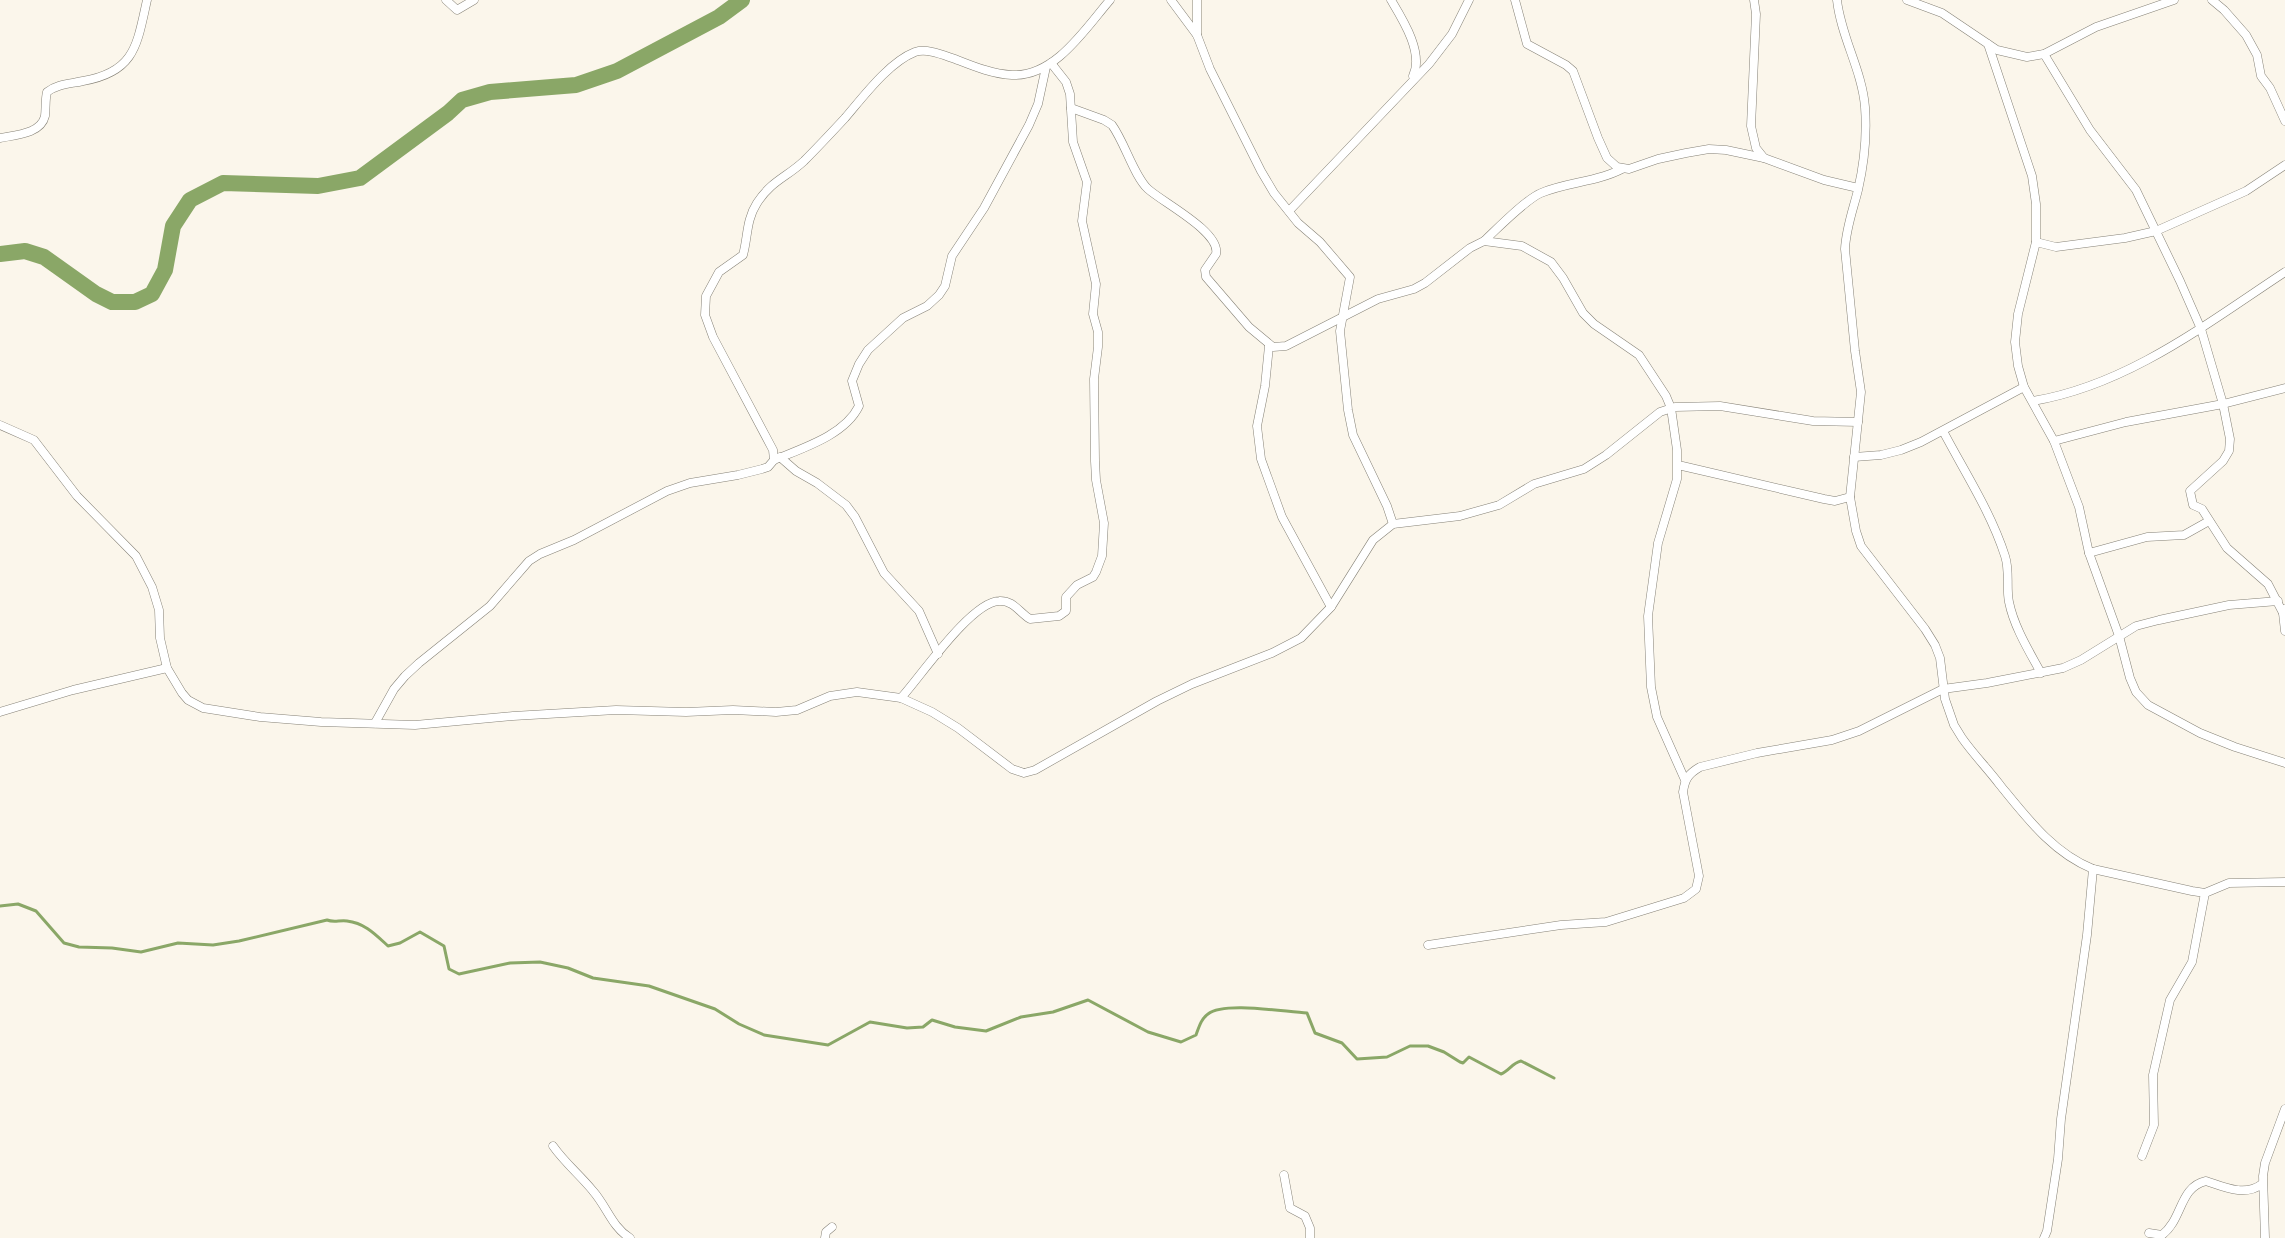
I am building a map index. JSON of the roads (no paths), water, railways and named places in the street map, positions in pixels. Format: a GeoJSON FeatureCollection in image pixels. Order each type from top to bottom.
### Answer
{"type":"FeatureCollection","features":[{"type":"Feature","properties":{"kind":"street"},"geometry":{"type":"LineString","coordinates":[[0,138],[29,132],[41,126],[47,92],[50,89],[108,74],[128,61],[137,44],[147,0]]}},
{"type":"Feature","properties":{"kind":"street"},"geometry":{"type":"LineString","coordinates":[[446,0],[457,10],[474,0]]}},
{"type":"Feature","properties":{"kind":"street"},"geometry":{"type":"LineString","coordinates":[[938,654],[919,611],[884,573],[855,517],[846,505],[817,483],[777,458],[713,337],[705,315],[706,296],[719,272],[743,255],[747,223],[763,193],[802,162],[882,76],[914,53],[924,51],[940,54],[999,74],[1024,74],[1049,65],[1075,41],[1110,0]]}},
{"type":"Feature","properties":{"kind":"street"},"geometry":{"type":"LineString","coordinates":[[1171,0],[1197,35],[1210,69],[1274,193],[1349,274],[1350,285],[1340,331],[1348,410],[1353,435],[1387,506],[1393,524]]}},
{"type":"Feature","properties":{"kind":"street"},"geometry":{"type":"LineString","coordinates":[[1197,0],[1197,35]]}},
{"type":"Feature","properties":{"kind":"street"},"geometry":{"type":"LineString","coordinates":[[1391,0],[1413,47],[1416,66],[1411,81]]}},
{"type":"Feature","properties":{"kind":"street"},"geometry":{"type":"LineString","coordinates":[[1289,211],[1441,49],[1460,20],[1469,0]]}},
{"type":"Feature","properties":{"kind":"street"},"geometry":{"type":"LineString","coordinates":[[1515,0],[1527,44],[1573,71],[1607,158],[1617,167],[1629,169],[1658,159],[1709,149],[1726,150],[1764,158],[1824,180],[1858,188]]}},
{"type":"Feature","properties":{"kind":"street"},"geometry":{"type":"LineString","coordinates":[[1754,0],[1756,14],[1751,126],[1756,148],[1764,158]]}},
{"type":"Feature","properties":{"kind":"street"},"geometry":{"type":"LineString","coordinates":[[1837,0],[1865,105],[1865,132],[1858,188],[1849,219],[1845,249],[1854,351],[1861,392],[1850,497],[1861,546],[1935,645],[1941,665],[1948,712],[1962,738],[2029,821],[2060,850],[2094,869],[2205,892],[2229,883],[2285,882]]}},
{"type":"Feature","properties":{"kind":"street"},"geometry":{"type":"LineString","coordinates":[[1907,0],[1942,13],[1988,44],[2017,56],[2027,57],[2044,54],[2096,27],[2174,0]]}},
{"type":"Feature","properties":{"kind":"street"},"geometry":{"type":"LineString","coordinates":[[2212,0],[2246,35],[2257,56],[2261,76],[2270,88],[2285,121]]}},
{"type":"Feature","properties":{"kind":"street"},"geometry":{"type":"LineString","coordinates":[[1988,44],[2032,176],[2036,204],[2036,242],[2018,314],[2016,342],[2018,366],[2024,387],[2054,441],[2079,507],[2089,553],[2119,636],[2130,678],[2136,692],[2148,705],[2200,733],[2285,763]]}},
{"type":"Feature","properties":{"kind":"street"},"geometry":{"type":"LineString","coordinates":[[2044,54],[2090,130],[2136,190],[2201,329],[2223,404],[2230,439],[2229,452],[2223,460],[2190,491],[2193,505],[2202,509],[2227,548],[2263,579],[2284,611],[2285,631]]}},
{"type":"Feature","properties":{"kind":"street"},"geometry":{"type":"LineString","coordinates":[[902,698],[970,616],[988,603],[1007,602],[1016,606],[1030,618],[1059,615],[1066,610],[1066,597],[1077,585],[1093,577],[1102,556],[1104,523],[1095,461],[1094,379],[1098,347],[1093,314],[1096,284],[1083,231],[1087,182],[1072,142],[1071,108],[1066,82],[1049,65]]}},
{"type":"Feature","properties":{"kind":"street"},"geometry":{"type":"LineString","coordinates":[[375,723],[394,689],[405,676],[490,606],[529,561],[667,491],[690,483],[738,475],[768,467],[777,458],[820,439],[854,416],[859,406],[853,385],[853,375],[865,353],[903,318],[927,306],[945,286],[952,256],[984,208],[1029,125],[1038,104],[1049,65]]}},
{"type":"Feature","properties":{"kind":"street"},"geometry":{"type":"LineString","coordinates":[[1071,108],[1112,125],[1147,189],[1183,212],[1215,244],[1216,254],[1205,270],[1206,277],[1249,327],[1269,346],[1278,348],[1342,319],[1378,299],[1405,292],[1425,283],[1470,248],[1484,241],[1533,197],[1623,169]]}},
{"type":"Feature","properties":{"kind":"street"},"geometry":{"type":"LineString","coordinates":[[2036,242],[2056,247],[2126,238],[2156,231],[2246,191],[2285,165]]}},
{"type":"Feature","properties":{"kind":"street"},"geometry":{"type":"LineString","coordinates":[[1484,241],[1522,246],[1551,262],[1583,313],[1594,324],[1640,356],[1658,380],[1671,408],[1678,465],[1673,496],[1658,543],[1648,616],[1652,687],[1657,717],[1685,780]]}},
{"type":"Feature","properties":{"kind":"street"},"geometry":{"type":"LineString","coordinates":[[2033,401],[2090,387],[2111,379],[2201,329],[2285,272]]}},
{"type":"Feature","properties":{"kind":"street"},"geometry":{"type":"LineString","coordinates":[[1269,346],[1265,386],[1257,426],[1261,459],[1282,516],[1331,607]]}},
{"type":"Feature","properties":{"kind":"street"},"geometry":{"type":"LineString","coordinates":[[1854,457],[1881,455],[1901,450],[1943,431],[2024,387]]}},
{"type":"Feature","properties":{"kind":"street"},"geometry":{"type":"LineString","coordinates":[[2054,441],[2285,388]]}},
{"type":"Feature","properties":{"kind":"street"},"geometry":{"type":"LineString","coordinates":[[0,425],[34,440],[77,496],[136,556],[152,587],[159,610],[160,638],[166,668],[176,685],[189,700],[214,711],[321,722],[415,725],[616,710],[776,712],[797,710],[830,696],[858,692],[902,698],[932,712],[958,728],[1012,769],[1029,772],[1192,684],[1285,648],[1301,638],[1331,607],[1373,540],[1393,524],[1460,516],[1499,505],[1534,484],[1584,469],[1606,455],[1660,412],[1671,408],[1687,405],[1720,405],[1814,421],[1858,422]]}},
{"type":"Feature","properties":{"kind":"street"},"geometry":{"type":"LineString","coordinates":[[1943,431],[2006,558],[2012,617],[2042,673]]}},
{"type":"Feature","properties":{"kind":"street"},"geometry":{"type":"LineString","coordinates":[[1678,465],[1834,501],[1850,497]]}},
{"type":"Feature","properties":{"kind":"street"},"geometry":{"type":"LineString","coordinates":[[2089,553],[2147,537],[2184,535],[2209,521]]}},
{"type":"Feature","properties":{"kind":"street"},"geometry":{"type":"LineString","coordinates":[[1428,945],[1560,925],[1606,922],[1684,897],[1696,889],[1699,876],[1683,792],[1685,780],[1700,767],[1798,747],[1859,731],[1943,689],[2063,668],[2081,660],[2136,626],[2204,609],[2278,601]]}},
{"type":"Feature","properties":{"kind":"street"},"geometry":{"type":"LineString","coordinates":[[0,712],[73,690],[166,668]]}},
{"type":"Feature","properties":{"kind":"street"},"geometry":{"type":"LineString","coordinates":[[2044,1238],[2058,1159],[2061,1119],[2094,869]]}},
{"type":"Feature","properties":{"kind":"street"},"geometry":{"type":"LineString","coordinates":[[2142,1156],[2154,1125],[2153,1075],[2170,1000],[2192,962],[2205,892]]}},
{"type":"Feature","properties":{"kind":"street"},"geometry":{"type":"LineString","coordinates":[[2265,1238],[2262,1184],[2265,1163],[2285,1109]]}},
{"type":"Feature","properties":{"kind":"street"},"geometry":{"type":"LineString","coordinates":[[553,1146],[563,1161],[594,1191],[618,1230],[630,1238]]}},
{"type":"Feature","properties":{"kind":"street"},"geometry":{"type":"LineString","coordinates":[[1284,1175],[1290,1208],[1305,1216],[1310,1228],[1310,1238]]}},
{"type":"Feature","properties":{"kind":"street"},"geometry":{"type":"LineString","coordinates":[[2149,1233],[2163,1235],[2170,1230],[2187,1193],[2201,1182],[2206,1181],[2237,1190],[2253,1189],[2262,1184]]}},
{"type":"Feature","properties":{"kind":"street"},"geometry":{"type":"LineString","coordinates":[[825,1238],[826,1232],[832,1227]]}},
{"type":"Feature","properties":{"kind":"waterway"},"geometry":{"type":"LineString","coordinates":[[0,254],[25,251],[44,257],[96,294],[112,302],[135,302],[152,294],[165,270],[173,226],[190,200],[223,183],[318,186],[360,178],[448,113],[462,100],[490,92],[576,85],[617,71],[719,17],[742,0]]}},
{"type":"Feature","properties":{"kind":"waterway"},"geometry":{"type":"LineString","coordinates":[[0,906],[18,904],[36,911],[64,943],[79,947],[141,952],[178,943],[213,945],[239,941],[327,920],[359,924],[370,930],[388,946],[400,943],[420,932],[444,946],[449,969],[459,974],[510,963],[540,962],[568,968],[593,978],[649,986],[715,1009],[739,1024],[764,1035],[828,1045],[870,1022],[907,1028],[923,1027],[932,1020],[955,1027],[986,1031],[1021,1017],[1053,1012],[1088,1000],[1148,1032],[1181,1042],[1196,1035],[1200,1023],[1208,1014],[1216,1010],[1270,1009],[1307,1013],[1315,1033],[1342,1043],[1357,1059],[1387,1057],[1410,1046],[1428,1046],[1463,1063],[1469,1057],[1501,1074],[1521,1061],[1554,1078]]}}]}
